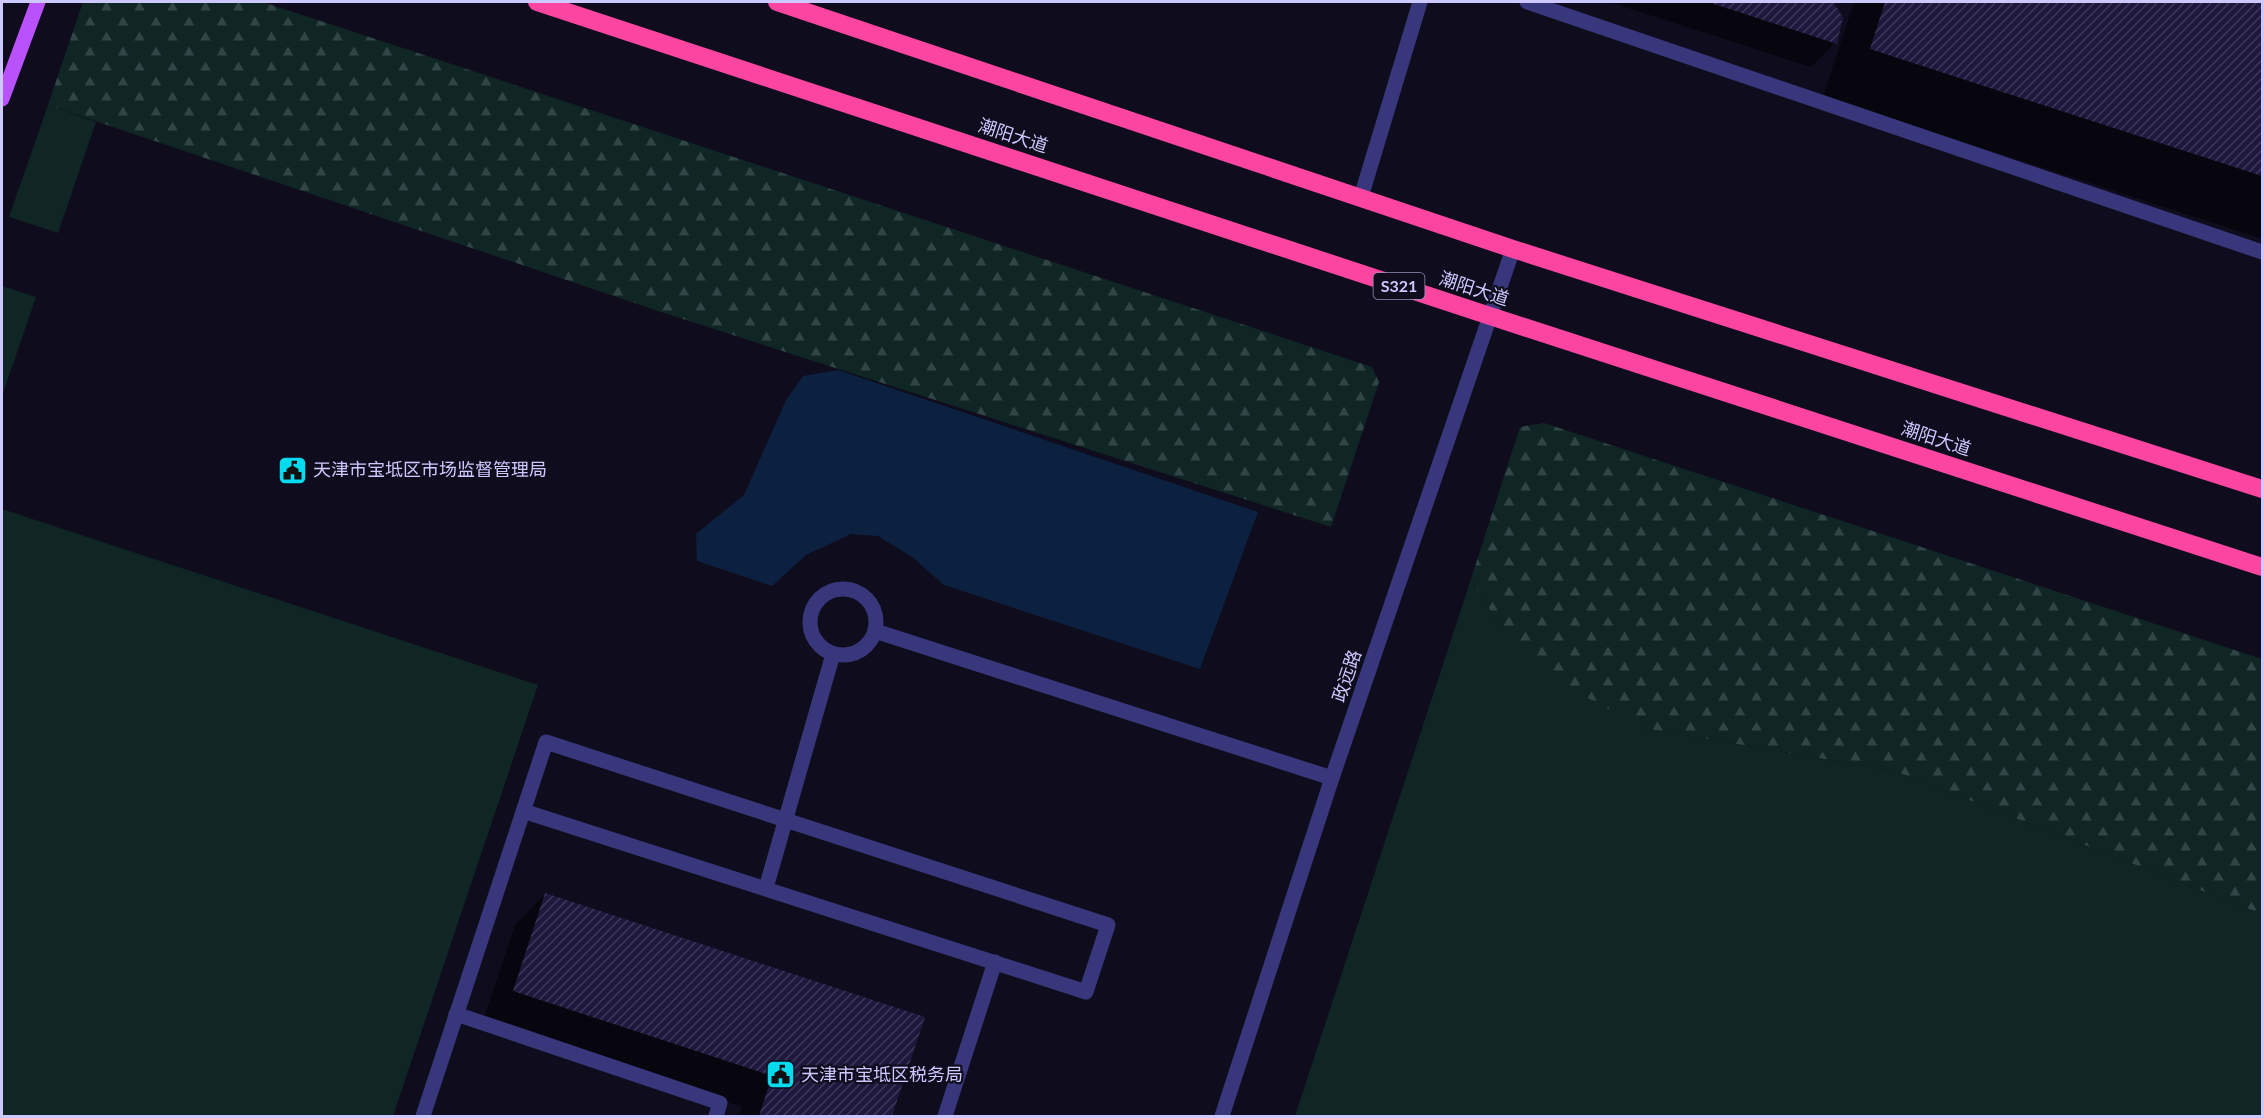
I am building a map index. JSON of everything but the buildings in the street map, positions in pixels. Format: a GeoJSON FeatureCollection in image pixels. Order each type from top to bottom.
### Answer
{"type":"FeatureCollection","features":[{"type":"Feature","properties":{"kind":"highway","name":"潮阳大道"},"geometry":{"type":"LineString","coordinates":[[537,2],[2262,567]]}},
{"type":"Feature","properties":{"kind":"highway"},"geometry":{"type":"LineString","coordinates":[[777,2],[1513,249],[2262,489]]}},
{"type":"Feature","properties":{"kind":"main road"},"geometry":{"type":"LineString","coordinates":[[2,99],[38,2]]}},
{"type":"Feature","properties":{"kind":"street"},"geometry":{"type":"LineString","coordinates":[[1361,197],[1420,2]]}},
{"type":"Feature","properties":{"kind":"street"},"geometry":{"type":"LineString","coordinates":[[1527,2],[2262,252]]}},
{"type":"Feature","properties":{"kind":"street","name":"政远路"},"geometry":{"type":"LineString","coordinates":[[1222,1116],[1332,778],[1513,249]]}},
{"type":"Feature","properties":{"kind":"street"},"geometry":{"type":"LineString","coordinates":[[849,588],[862,594],[871,604],[876,617],[875,631],[869,642],[859,651],[833,654],[822,648],[813,638],[810,625],[811,613],[816,602],[825,593],[849,588]]}},
{"type":"Feature","properties":{"kind":"street"},"geometry":{"type":"LineString","coordinates":[[875,631],[1332,778]]}},
{"type":"Feature","properties":{"kind":"street"},"geometry":{"type":"LineString","coordinates":[[766,888],[833,654]]}},
{"type":"Feature","properties":{"kind":"street"},"geometry":{"type":"LineString","coordinates":[[423,1116],[456,1014],[523,811],[546,742],[1108,925],[1086,992],[523,811]]}},
{"type":"Feature","properties":{"kind":"street"},"geometry":{"type":"LineString","coordinates":[[945,1116],[995,962]]}},
{"type":"Feature","properties":{"kind":"street"},"geometry":{"type":"LineString","coordinates":[[456,1014],[720,1103],[716,1116]]}},
{"type":"Feature","properties":{"kind":"green space"},"geometry":{"type":"Polygon","coordinates":[[[83,2],[263,2],[1372,367],[1379,382],[1331,527],[658,311],[48,105],[83,2]]]}},
{"type":"Feature","properties":{"kind":"green space"},"geometry":{"type":"Polygon","coordinates":[[[48,105],[96,122],[58,233],[9,217],[48,105]]]}},
{"type":"Feature","properties":{"kind":"green space"},"geometry":{"type":"Polygon","coordinates":[[[2,286],[36,297],[2,396],[2,286]]]}},
{"type":"Feature","properties":{"kind":"green space"},"geometry":{"type":"Polygon","coordinates":[[[1544,423],[2262,659],[2262,914],[1895,771],[1644,728],[1554,680],[1500,626],[1471,579],[1520,427],[1544,423]]]}},
{"type":"Feature","properties":{"kind":"green space"},"geometry":{"type":"Polygon","coordinates":[[[2,509],[538,685],[393,1116],[2,1116],[2,509]]]}},
{"type":"Feature","properties":{"kind":"green space"},"geometry":{"type":"Polygon","coordinates":[[[1471,579],[1500,626],[1644,728],[1895,771],[2262,914],[2262,1116],[1295,1116],[1471,579]]]}},
{"type":"Feature","properties":{"kind":"water"},"geometry":{"type":"Polygon","coordinates":[[[838,370],[1258,512],[1200,669],[944,585],[912,557],[878,536],[851,534],[806,555],[772,586],[697,561],[696,534],[744,495],[786,400],[803,376],[838,370]]]}},
{"type":"Feature","properties":{"kind":"place","name":"天津市宝坻区市场监督管理局"},"geometry":{"type":"Point","coordinates":[292,470]}},
{"type":"Feature","properties":{"kind":"place","name":"天津市宝坻区税务局"},"geometry":{"type":"Point","coordinates":[780,1075]}}]}
